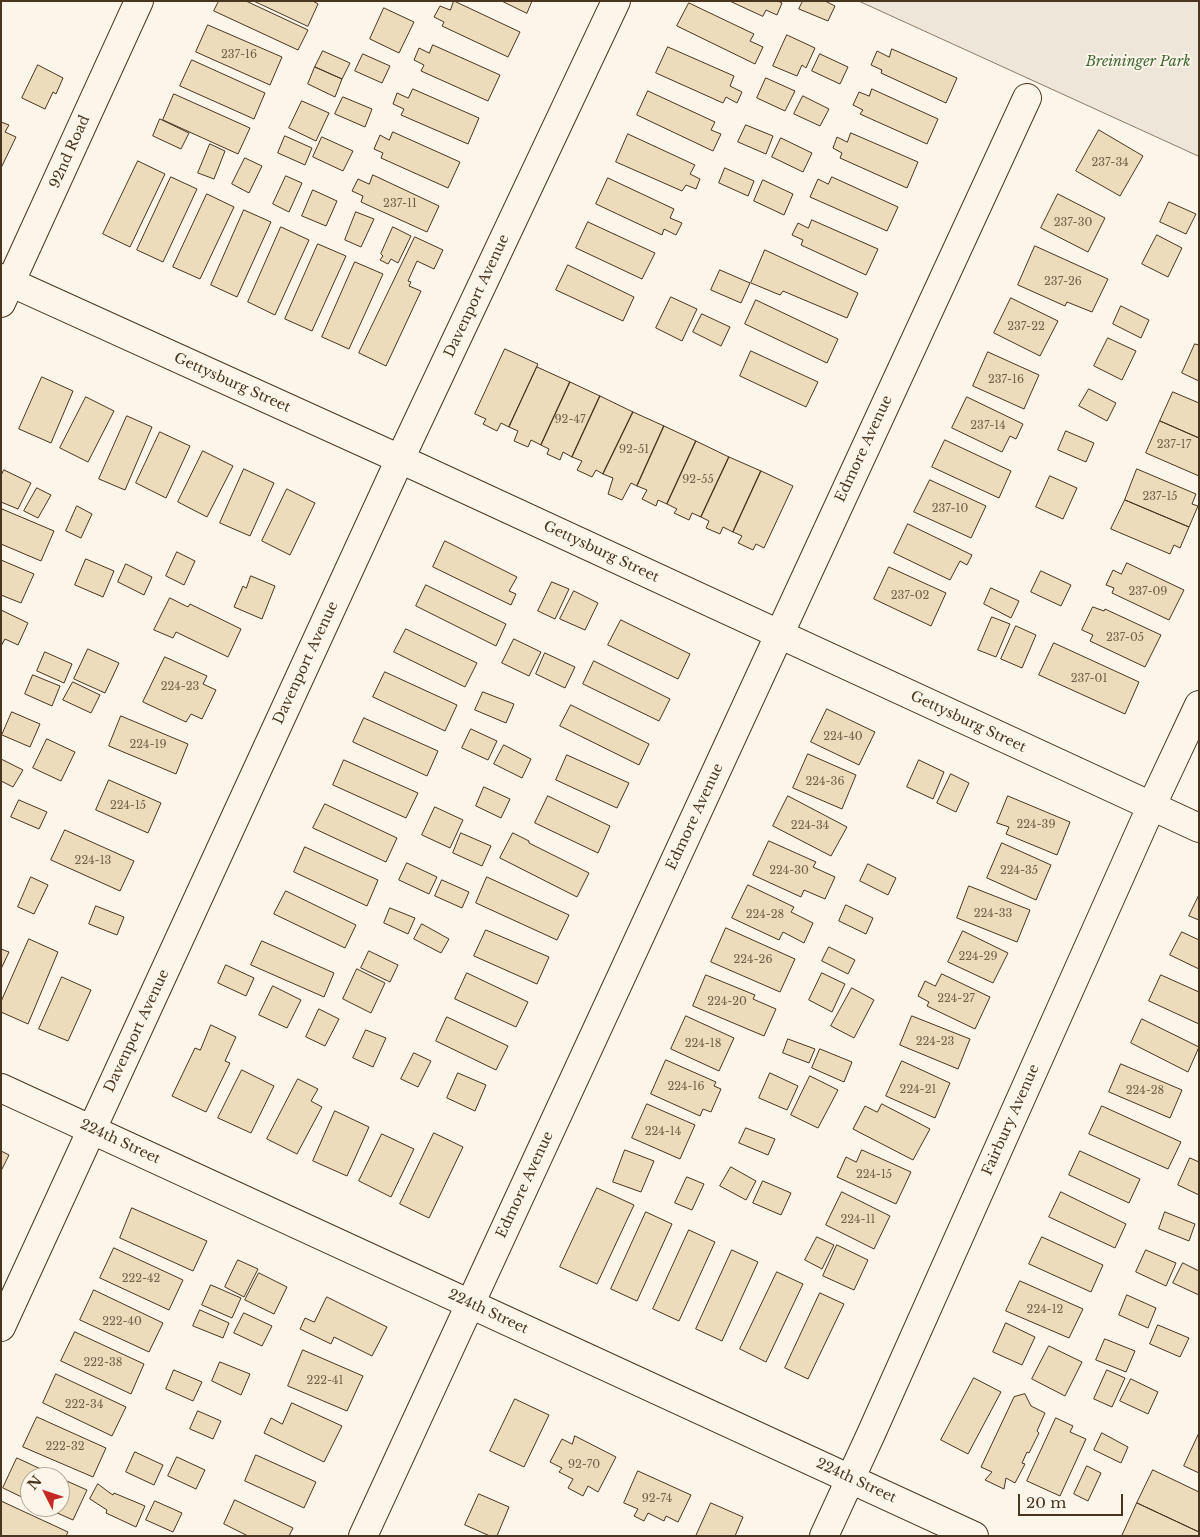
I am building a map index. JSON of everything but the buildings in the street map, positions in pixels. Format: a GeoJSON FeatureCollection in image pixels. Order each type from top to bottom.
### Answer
{"type":"FeatureCollection","features":[{"type":"Feature","properties":{"kind":"street","name":"92nd Road"},"geometry":{"type":"LineString","coordinates":[[4,288],[139,1]]}},
{"type":"Feature","properties":{"kind":"street","name":"Davenport Avenue"},"geometry":{"type":"LineString","coordinates":[[1,1327],[400,460],[616,1]]}},
{"type":"Feature","properties":{"kind":"street","name":"Edmore Avenue"},"geometry":{"type":"LineString","coordinates":[[363,1536],[1027,98]]}},
{"type":"Feature","properties":{"kind":"street","name":"Gettysburg Street"},"geometry":{"type":"LineString","coordinates":[[4,288],[400,460],[1199,828]]}},
{"type":"Feature","properties":{"kind":"street","name":"Fairbury Avenue"},"geometry":{"type":"LineString","coordinates":[[824,1536],[1151,807],[1199,705]]}},
{"type":"Feature","properties":{"kind":"street","name":"224th Street"},"geometry":{"type":"LineString","coordinates":[[1,1088],[974,1536]]}},
{"type":"Feature","properties":{"kind":"green space","name":"Breininger Park"},"geometry":{"type":"Polygon","coordinates":[[[859,1],[1199,1],[1199,156],[859,1]]]}}]}
